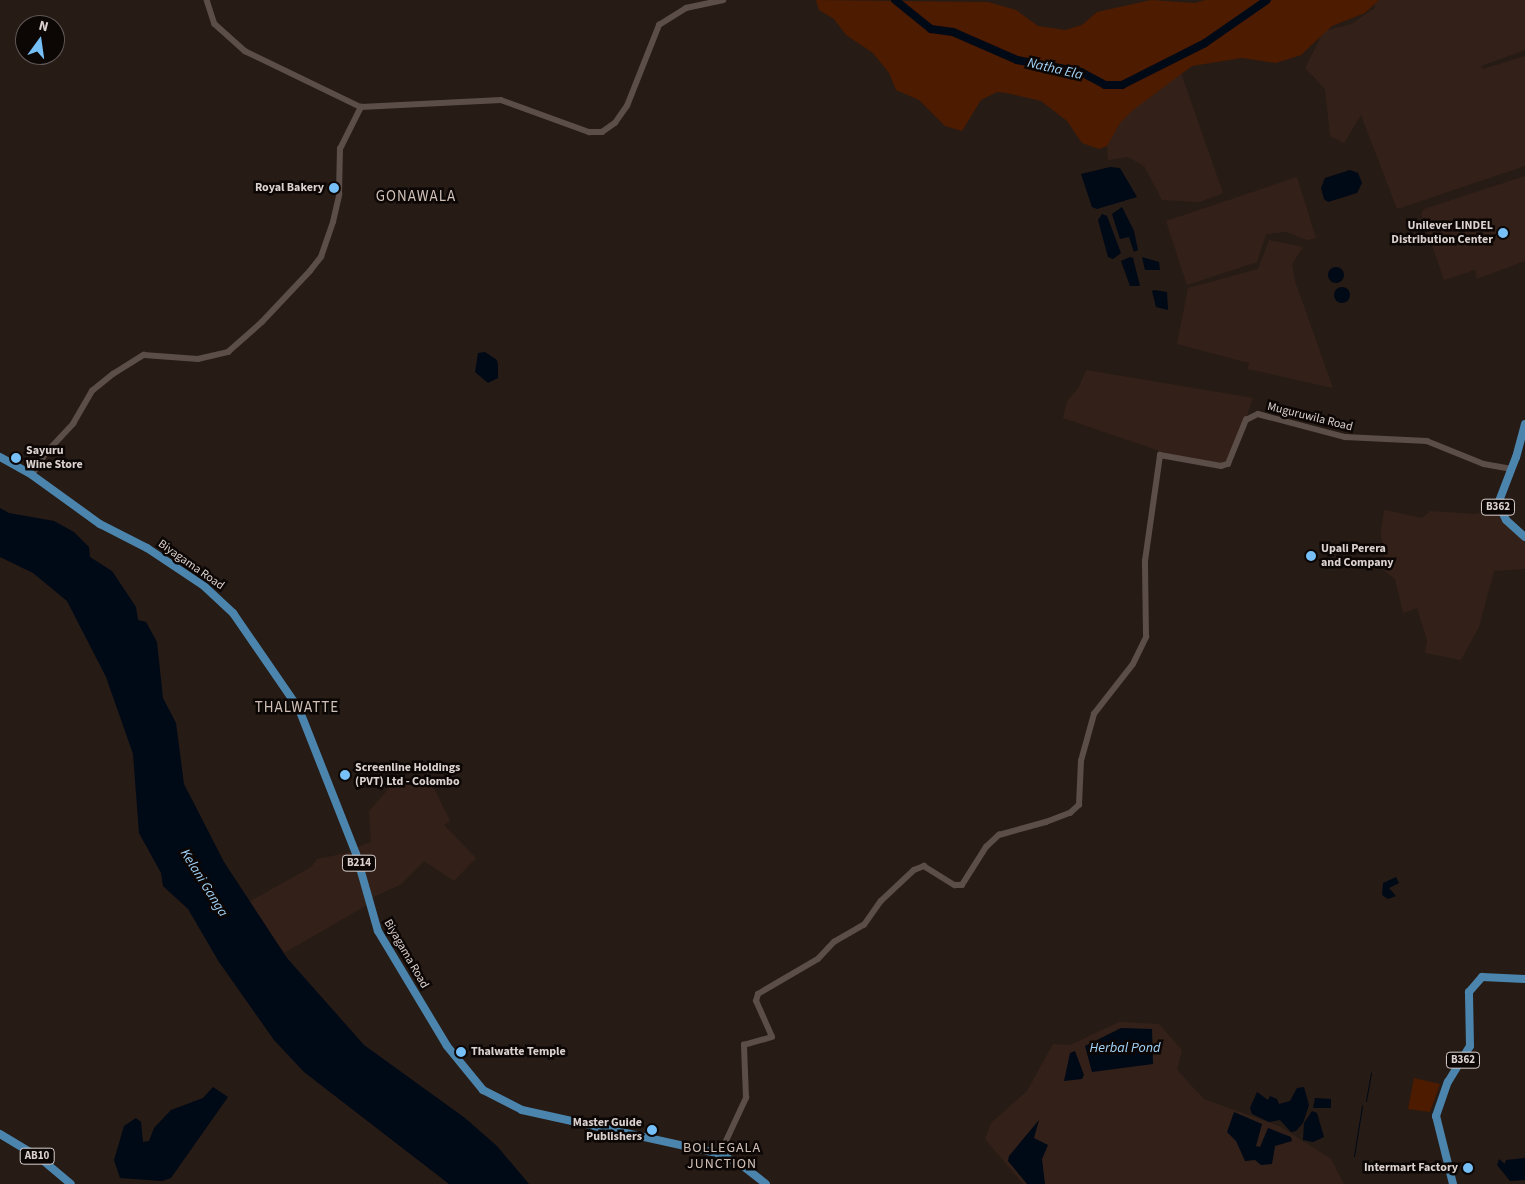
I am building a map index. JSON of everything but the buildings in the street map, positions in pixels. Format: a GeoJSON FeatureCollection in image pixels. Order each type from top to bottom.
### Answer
{"type":"FeatureCollection","features":[{"type":"Feature","properties":{"kind":"main road"},"geometry":{"type":"LineString","coordinates":[[1512,469],[1525,424]]}},
{"type":"Feature","properties":{"kind":"main road","name":"Biyagama Road"},"geometry":{"type":"LineString","coordinates":[[0,457],[32,475],[89,517],[147,548],[204,586],[223,601],[250,636],[302,717],[356,854],[378,931],[447,1046],[484,1090],[522,1110],[720,1154],[743,1166],[766,1184]]}},
{"type":"Feature","properties":{"kind":"main road","name":"B362"},"geometry":{"type":"LineString","coordinates":[[1512,469],[1498,504],[1502,515],[1525,537]]}},
{"type":"Feature","properties":{"kind":"main road","name":"B362"},"geometry":{"type":"LineString","coordinates":[[1453,1184],[1436,1116],[1448,1082],[1470,1046],[1468,992],[1482,977],[1525,979]]}},
{"type":"Feature","properties":{"kind":"main road","name":"AB10"},"geometry":{"type":"LineString","coordinates":[[0,1134],[40,1158],[70,1184]]}},
{"type":"Feature","properties":{"kind":"street"},"geometry":{"type":"LineString","coordinates":[[207,0],[215,24],[245,51],[361,107],[501,100],[590,132],[603,132],[615,123],[631,99],[659,25],[686,8],[723,0]]}},
{"type":"Feature","properties":{"kind":"street"},"geometry":{"type":"LineString","coordinates":[[32,475],[46,453],[73,424],[92,391],[113,374],[144,355],[198,359],[228,352],[262,322],[310,271],[321,257],[333,222],[339,195],[342,144],[361,107]]}},
{"type":"Feature","properties":{"kind":"street","name":"Muguruwila Road"},"geometry":{"type":"LineString","coordinates":[[720,1154],[747,1095],[742,1059],[744,1044],[772,1037],[756,1001],[758,994],[818,959],[834,942],[864,925],[881,901],[914,870],[924,866],[955,885],[962,885],[986,848],[999,835],[1070,813],[1079,805],[1081,761],[1094,714],[1133,664],[1146,637],[1146,545],[1160,455],[1221,466],[1228,464],[1246,420],[1258,414],[1345,437],[1428,441],[1484,464],[1512,469]]}},
{"type":"Feature","properties":{"kind":"shaded area"},"geometry":{"type":"Polygon","coordinates":[[[816,0],[988,2],[1016,10],[1038,26],[1065,30],[1082,25],[1097,12],[1151,0],[1195,3],[1205,0],[1379,0],[1365,13],[1332,26],[1301,55],[1276,63],[1242,58],[1192,66],[1133,110],[1120,123],[1107,146],[1099,149],[1082,143],[1067,121],[1041,101],[1006,93],[997,92],[981,100],[962,131],[945,126],[919,100],[896,90],[889,73],[873,53],[846,35],[834,19],[819,10],[816,0]]]}},
{"type":"Feature","properties":{"kind":"shaded area"},"geometry":{"type":"Polygon","coordinates":[[[1374,0],[1525,0],[1525,50],[1481,66],[1483,69],[1525,56],[1525,166],[1397,209],[1361,115],[1344,143],[1330,136],[1325,89],[1305,68],[1324,31],[1351,24],[1375,8],[1374,0]]]}},
{"type":"Feature","properties":{"kind":"shaded area"},"geometry":{"type":"Polygon","coordinates":[[[1181,73],[1223,193],[1200,202],[1162,200],[1144,166],[1128,157],[1108,160],[1106,128],[1181,73]]]}},
{"type":"Feature","properties":{"kind":"shaded area"},"geometry":{"type":"Polygon","coordinates":[[[1525,176],[1525,261],[1477,279],[1475,270],[1444,280],[1421,214],[1424,209],[1525,176]]]}},
{"type":"Feature","properties":{"kind":"shaded area"},"geometry":{"type":"Polygon","coordinates":[[[1297,177],[1316,238],[1307,240],[1286,232],[1266,234],[1257,262],[1187,285],[1166,221],[1297,177]]]}},
{"type":"Feature","properties":{"kind":"shaded area"},"geometry":{"type":"Polygon","coordinates":[[[1269,240],[1303,247],[1292,264],[1295,281],[1333,388],[1248,369],[1249,363],[1177,344],[1188,288],[1258,269],[1269,240]]]}},
{"type":"Feature","properties":{"kind":"shaded area"},"geometry":{"type":"Polygon","coordinates":[[[1086,370],[1253,398],[1232,458],[1221,467],[1189,461],[1063,418],[1067,401],[1079,387],[1086,370]]]}},
{"type":"Feature","properties":{"kind":"shaded area"},"geometry":{"type":"Polygon","coordinates":[[[1384,510],[1422,518],[1430,511],[1475,514],[1496,510],[1525,541],[1525,569],[1494,571],[1479,627],[1461,660],[1425,653],[1427,640],[1417,608],[1403,613],[1395,579],[1385,571],[1381,532],[1384,510]]]}},
{"type":"Feature","properties":{"kind":"shaded area"},"geometry":{"type":"Polygon","coordinates":[[[426,782],[435,790],[450,821],[444,825],[476,858],[454,881],[424,861],[400,885],[371,898],[355,848],[371,842],[369,811],[391,786],[426,782]]]}},
{"type":"Feature","properties":{"kind":"shaded area"},"geometry":{"type":"Polygon","coordinates":[[[351,852],[367,905],[284,953],[249,902],[311,867],[317,859],[351,852]]]}},
{"type":"Feature","properties":{"kind":"shaded area"},"geometry":{"type":"Polygon","coordinates":[[[1119,1022],[1159,1024],[1182,1050],[1177,1070],[1204,1099],[1279,1126],[1331,1159],[1344,1184],[1023,1184],[985,1139],[991,1123],[1027,1091],[1053,1044],[1070,1045],[1119,1022]]]}},
{"type":"Feature","properties":{"kind":"shaded area"},"geometry":{"type":"Polygon","coordinates":[[[1414,1078],[1440,1084],[1430,1112],[1408,1109],[1414,1078]]]}},
{"type":"Feature","properties":{"kind":"water"},"geometry":{"type":"Polygon","coordinates":[[[1110,167],[1120,168],[1137,197],[1097,209],[1092,207],[1081,174],[1110,167]]]}},
{"type":"Feature","properties":{"kind":"water"},"geometry":{"type":"Polygon","coordinates":[[[1350,170],[1358,173],[1362,183],[1357,193],[1328,202],[1324,199],[1321,188],[1325,178],[1350,170]]]}},
{"type":"Feature","properties":{"kind":"water"},"geometry":{"type":"Polygon","coordinates":[[[1122,207],[1134,231],[1138,250],[1134,252],[1129,237],[1120,239],[1112,214],[1122,207]]]}},
{"type":"Feature","properties":{"kind":"water"},"geometry":{"type":"Polygon","coordinates":[[[1102,214],[1107,216],[1121,253],[1113,259],[1108,257],[1098,220],[1102,214]]]}},
{"type":"Feature","properties":{"kind":"water"},"geometry":{"type":"Polygon","coordinates":[[[1130,257],[1133,258],[1140,286],[1130,286],[1121,261],[1130,257]]]}},
{"type":"Feature","properties":{"kind":"water"},"geometry":{"type":"Polygon","coordinates":[[[1142,257],[1159,262],[1160,270],[1145,270],[1142,257]]]}},
{"type":"Feature","properties":{"kind":"water"},"geometry":{"type":"Polygon","coordinates":[[[1336,267],[1344,275],[1336,283],[1328,275],[1336,267]]]}},
{"type":"Feature","properties":{"kind":"water"},"geometry":{"type":"Polygon","coordinates":[[[1342,287],[1350,295],[1342,303],[1334,295],[1342,287]]]}},
{"type":"Feature","properties":{"kind":"water"},"geometry":{"type":"Polygon","coordinates":[[[1152,291],[1167,292],[1168,310],[1156,307],[1152,291]]]}},
{"type":"Feature","properties":{"kind":"water"},"geometry":{"type":"Polygon","coordinates":[[[485,352],[497,360],[498,365],[498,378],[488,383],[475,372],[478,353],[485,352]]]}},
{"type":"Feature","properties":{"kind":"water","name":"Kelani Ganga"},"geometry":{"type":"Polygon","coordinates":[[[0,508],[9,513],[54,521],[74,532],[89,547],[90,557],[112,571],[136,607],[138,620],[146,622],[157,642],[163,698],[176,723],[184,784],[224,862],[287,958],[364,1045],[465,1118],[497,1146],[529,1184],[449,1184],[304,1072],[274,1040],[219,962],[188,909],[163,886],[161,873],[139,833],[133,754],[106,677],[67,601],[33,573],[0,557],[0,508]]]}},
{"type":"Feature","properties":{"kind":"water"},"geometry":{"type":"Polygon","coordinates":[[[1396,877],[1399,883],[1389,888],[1396,896],[1388,899],[1382,895],[1383,883],[1396,877]]]}},
{"type":"Feature","properties":{"kind":"water","name":"Herbal Pond"},"geometry":{"type":"Polygon","coordinates":[[[1121,1028],[1152,1029],[1153,1064],[1092,1072],[1085,1046],[1121,1028]]]}},
{"type":"Feature","properties":{"kind":"water"},"geometry":{"type":"Polygon","coordinates":[[[1075,1051],[1084,1075],[1082,1079],[1064,1081],[1070,1053],[1075,1051]]]}},
{"type":"Feature","properties":{"kind":"water"},"geometry":{"type":"Polygon","coordinates":[[[213,1087],[228,1097],[171,1178],[162,1181],[120,1178],[114,1160],[124,1126],[136,1118],[141,1122],[143,1142],[149,1141],[154,1128],[171,1110],[203,1098],[213,1087]]]}},
{"type":"Feature","properties":{"kind":"water"},"geometry":{"type":"Polygon","coordinates":[[[1304,1087],[1309,1105],[1303,1123],[1296,1131],[1291,1132],[1280,1120],[1269,1122],[1252,1114],[1250,1108],[1257,1092],[1268,1100],[1270,1096],[1277,1099],[1279,1104],[1290,1101],[1297,1088],[1304,1087]]]}},
{"type":"Feature","properties":{"kind":"water"},"geometry":{"type":"Polygon","coordinates":[[[1315,1098],[1331,1099],[1331,1108],[1313,1108],[1315,1098]]]}},
{"type":"Feature","properties":{"kind":"water"},"geometry":{"type":"Polygon","coordinates":[[[1312,1111],[1317,1113],[1324,1137],[1313,1142],[1303,1140],[1304,1123],[1312,1111]]]}},
{"type":"Feature","properties":{"kind":"water"},"geometry":{"type":"Polygon","coordinates":[[[1234,1112],[1262,1124],[1256,1146],[1260,1147],[1268,1128],[1291,1137],[1292,1141],[1275,1146],[1272,1164],[1261,1165],[1255,1160],[1245,1161],[1236,1141],[1227,1132],[1234,1112]]]}},
{"type":"Feature","properties":{"kind":"water"},"geometry":{"type":"Polygon","coordinates":[[[1039,1120],[1034,1138],[1048,1145],[1042,1159],[1045,1184],[1027,1184],[1008,1161],[1009,1156],[1039,1120]]]}},
{"type":"Feature","properties":{"kind":"water"},"geometry":{"type":"Polygon","coordinates":[[[1525,1158],[1525,1180],[1510,1181],[1497,1165],[1499,1159],[1505,1164],[1506,1160],[1525,1158]]]}},
{"type":"Feature","properties":{"kind":"waterway","name":"Natha Ela"},"geometry":{"type":"LineString","coordinates":[[895,0],[931,29],[953,32],[1017,60],[1081,72],[1105,85],[1122,85],[1205,43],[1267,0]]}},
{"type":"Feature","properties":{"kind":"waterway"},"geometry":{"type":"LineString","coordinates":[[1366,1101],[1371,1072]]}},
{"type":"Feature","properties":{"kind":"waterway"},"geometry":{"type":"LineString","coordinates":[[1354,1156],[1362,1106]]}},
{"type":"Feature","properties":{"kind":"place","name":"Royal Bakery"},"geometry":{"type":"Point","coordinates":[334,188]}},
{"type":"Feature","properties":{"kind":"place","name":"Unilever LINDEL Distribution Center"},"geometry":{"type":"Point","coordinates":[1503,233]}},
{"type":"Feature","properties":{"kind":"place","name":"Sayuru Wine Store"},"geometry":{"type":"Point","coordinates":[16,458]}},
{"type":"Feature","properties":{"kind":"place","name":"Upali Perera and Company"},"geometry":{"type":"Point","coordinates":[1311,556]}},
{"type":"Feature","properties":{"kind":"place","name":"Screenline Holdings (PVT) Ltd - Colombo"},"geometry":{"type":"Point","coordinates":[345,775]}},
{"type":"Feature","properties":{"kind":"place","name":"Thalwatte Temple"},"geometry":{"type":"Point","coordinates":[461,1052]}},
{"type":"Feature","properties":{"kind":"place","name":"Master Guide Publishers"},"geometry":{"type":"Point","coordinates":[652,1130]}},
{"type":"Feature","properties":{"kind":"place","name":"Intermart Factory"},"geometry":{"type":"Point","coordinates":[1468,1168]}},
{"type":"Feature","properties":{"kind":"district","name":"GONAWALA"},"geometry":{"type":"Point","coordinates":[416,197]}},
{"type":"Feature","properties":{"kind":"district","name":"THALWATTE"},"geometry":{"type":"Point","coordinates":[297,708]}},
{"type":"Feature","properties":{"kind":"district","name":"BOLLEGALA JUNCTION"},"geometry":{"type":"Point","coordinates":[722,1156]}}]}
